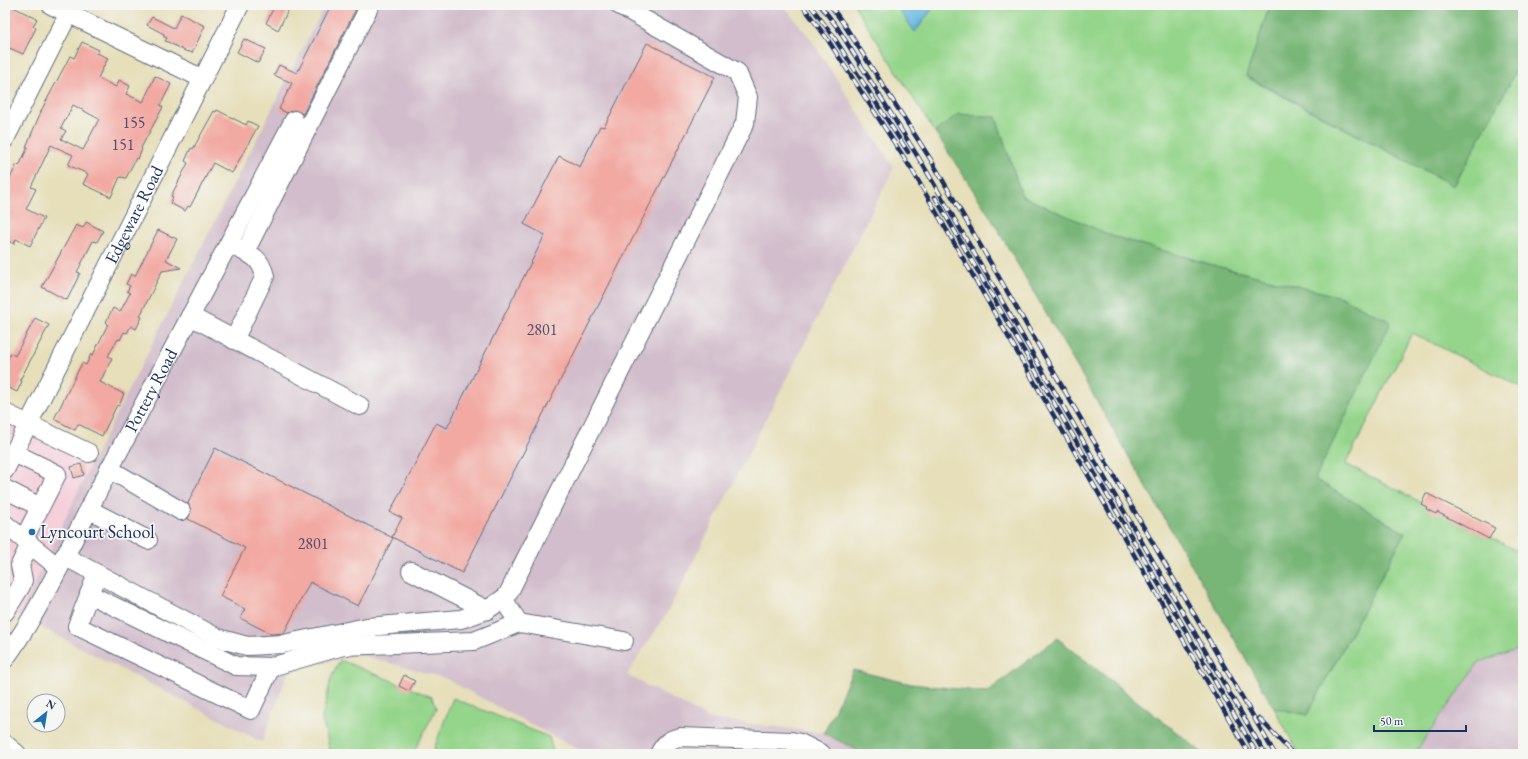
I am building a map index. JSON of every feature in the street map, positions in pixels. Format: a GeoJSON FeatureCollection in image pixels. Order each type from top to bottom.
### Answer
{"type":"FeatureCollection","features":[{"type":"Feature","properties":{"kind":"street"},"geometry":{"type":"LineString","coordinates":[[51,5],[71,10],[203,79]]}},
{"type":"Feature","properties":{"kind":"street","name":"Edgeware Road"},"geometry":{"type":"LineString","coordinates":[[5,470],[240,5]]}},
{"type":"Feature","properties":{"kind":"street"},"geometry":{"type":"LineString","coordinates":[[246,252],[370,5]]}},
{"type":"Feature","properties":{"kind":"street"},"geometry":{"type":"LineString","coordinates":[[5,524],[27,542],[61,562],[97,574],[218,638],[247,646],[282,644],[367,626],[461,619],[487,610],[507,596],[745,123],[748,97],[737,72],[619,5]]}},
{"type":"Feature","properties":{"kind":"street"},"geometry":{"type":"LineString","coordinates":[[5,139],[71,10]]}},
{"type":"Feature","properties":{"kind":"street","name":"Pottery Road"},"geometry":{"type":"LineString","coordinates":[[5,659],[23,634],[294,120]]}},
{"type":"Feature","properties":{"kind":"street"},"geometry":{"type":"LineString","coordinates":[[229,244],[255,256],[262,265],[265,276],[234,340]]}},
{"type":"Feature","properties":{"kind":"street"},"geometry":{"type":"LineString","coordinates":[[190,316],[360,406]]}},
{"type":"Feature","properties":{"kind":"street"},"geometry":{"type":"LineString","coordinates":[[5,413],[89,453]]}},
{"type":"Feature","properties":{"kind":"street"},"geometry":{"type":"LineString","coordinates":[[5,612],[18,592],[23,580],[20,565],[27,542],[40,506],[57,474],[14,452]]}},
{"type":"Feature","properties":{"kind":"street"},"geometry":{"type":"LineString","coordinates":[[109,469],[182,511]]}},
{"type":"Feature","properties":{"kind":"street"},"geometry":{"type":"LineString","coordinates":[[5,489],[40,506]]}},
{"type":"Feature","properties":{"kind":"street"},"geometry":{"type":"LineString","coordinates":[[88,509],[148,540]]}},
{"type":"Feature","properties":{"kind":"street"},"geometry":{"type":"LineString","coordinates":[[411,571],[487,610]]}},
{"type":"Feature","properties":{"kind":"street"},"geometry":{"type":"LineString","coordinates":[[97,574],[77,626],[251,710],[270,667]]}},
{"type":"Feature","properties":{"kind":"street"},"geometry":{"type":"LineString","coordinates":[[89,594],[236,666],[270,667],[343,646],[474,641],[519,623],[624,641]]}},
{"type":"Feature","properties":{"kind":"street"},"geometry":{"type":"LineString","coordinates":[[503,598],[519,623]]}},
{"type":"Feature","properties":{"kind":"street"},"geometry":{"type":"LineString","coordinates":[[659,754],[664,745],[671,739],[680,737],[791,741],[800,743],[822,754]]}},
{"type":"Feature","properties":{"kind":"street"},"geometry":{"type":"LineString","coordinates":[[5,744],[16,754]]}},
{"type":"Feature","properties":{"kind":"shaded area"},"geometry":{"type":"Polygon","coordinates":[[[325,5],[783,5],[810,38],[894,168],[668,611],[627,675],[710,719],[824,733],[864,754],[577,754],[579,750],[444,678],[357,654],[288,672],[262,742],[18,615],[26,602],[92,462],[325,5]]]}},
{"type":"Feature","properties":{"kind":"shaded area","name":"Lyncourt School"},"geometry":{"type":"Polygon","coordinates":[[[5,420],[92,462],[26,602],[5,635],[5,420]]]}},
{"type":"Feature","properties":{"kind":"shaded area"},"geometry":{"type":"Polygon","coordinates":[[[1523,648],[1523,754],[1414,754],[1479,661],[1523,648]]]}},
{"type":"Feature","properties":{"kind":"green space"},"geometry":{"type":"Polygon","coordinates":[[[854,5],[896,5],[915,32],[935,5],[1270,5],[1246,77],[1454,186],[1523,58],[1523,388],[1412,333],[1346,464],[1523,554],[1523,648],[1479,662],[1414,754],[1299,754],[1274,708],[1307,715],[1405,533],[1315,479],[1390,322],[1341,297],[1220,267],[1112,236],[1022,196],[996,117],[958,114],[935,132],[854,5]]]}},
{"type":"Feature","properties":{"kind":"green space"},"geometry":{"type":"Polygon","coordinates":[[[1270,5],[1523,5],[1523,58],[1454,186],[1246,76],[1270,5]]]}},
{"type":"Feature","properties":{"kind":"green space"},"geometry":{"type":"Polygon","coordinates":[[[958,114],[996,117],[1022,196],[1112,236],[1220,267],[1341,297],[1391,322],[1315,479],[1405,533],[1307,715],[1274,708],[988,213],[935,132],[958,114]]]}},
{"type":"Feature","properties":{"kind":"green space"},"geometry":{"type":"Polygon","coordinates":[[[1057,638],[1204,754],[864,754],[824,733],[853,670],[911,684],[987,692],[1057,638]]]}},
{"type":"Feature","properties":{"kind":"green space"},"geometry":{"type":"Polygon","coordinates":[[[340,660],[432,697],[436,709],[413,754],[331,754],[322,719],[331,678],[340,660]]]}},
{"type":"Feature","properties":{"kind":"green space"},"geometry":{"type":"Polygon","coordinates":[[[453,698],[549,737],[553,751],[551,754],[432,754],[453,698]]]}},
{"type":"Feature","properties":{"kind":"water"},"geometry":{"type":"Polygon","coordinates":[[[896,5],[935,5],[915,32],[896,5]]]}},
{"type":"Feature","properties":{"kind":"building"},"geometry":{"type":"Polygon","coordinates":[[[275,5],[291,5],[278,30],[266,23],[275,5]]]}},
{"type":"Feature","properties":{"kind":"building"},"geometry":{"type":"Polygon","coordinates":[[[331,5],[358,5],[303,114],[294,110],[287,113],[279,109],[292,83],[274,75],[279,65],[297,73],[331,5]]]}},
{"type":"Feature","properties":{"kind":"building"},"geometry":{"type":"Polygon","coordinates":[[[11,6],[37,19],[33,26],[36,28],[23,54],[5,46],[5,18],[11,6]]]}},
{"type":"Feature","properties":{"kind":"building"},"geometry":{"type":"Polygon","coordinates":[[[181,14],[205,26],[192,53],[165,41],[167,38],[163,36],[164,34],[147,25],[152,17],[174,28],[181,14]]]}},
{"type":"Feature","properties":{"kind":"building"},"geometry":{"type":"Polygon","coordinates":[[[244,39],[266,49],[258,63],[237,52],[244,39]]]}},
{"type":"Feature","properties":{"kind":"building"},"geometry":{"type":"Polygon","coordinates":[[[82,42],[99,50],[97,53],[108,58],[98,78],[116,87],[119,80],[130,86],[126,94],[143,102],[155,76],[171,84],[160,106],[163,107],[141,148],[142,149],[138,159],[136,158],[126,178],[120,177],[111,197],[83,184],[88,174],[68,165],[73,155],[51,145],[31,187],[36,189],[26,209],[44,218],[30,246],[16,239],[14,244],[5,239],[5,188],[17,164],[19,166],[28,147],[26,147],[42,109],[70,56],[74,58],[82,42]],[[73,105],[61,128],[66,131],[61,139],[83,150],[99,119],[73,105]]]}},
{"type":"Feature","properties":{"kind":"building"},"geometry":{"type":"Polygon","coordinates":[[[647,43],[715,77],[462,573],[392,537],[402,518],[390,512],[436,423],[447,428],[545,235],[524,224],[559,156],[580,167],[600,126],[604,127],[647,43]]]}},
{"type":"Feature","properties":{"kind":"building"},"geometry":{"type":"Polygon","coordinates":[[[217,110],[246,125],[248,121],[258,126],[232,173],[213,163],[190,207],[188,206],[185,211],[170,203],[173,197],[171,196],[188,163],[185,161],[191,148],[193,149],[214,111],[216,112],[217,110]]]}},
{"type":"Feature","properties":{"kind":"building"},"geometry":{"type":"Polygon","coordinates":[[[86,222],[103,231],[97,242],[93,241],[77,272],[80,273],[67,300],[42,287],[76,225],[83,228],[86,222]]]}},
{"type":"Feature","properties":{"kind":"building"},"geometry":{"type":"Polygon","coordinates":[[[158,230],[177,239],[166,260],[181,268],[162,271],[140,316],[142,317],[136,329],[131,326],[127,333],[124,332],[108,356],[112,358],[100,382],[124,394],[102,436],[78,424],[75,430],[54,419],[82,363],[86,365],[91,354],[93,355],[108,324],[106,322],[113,308],[120,312],[130,293],[127,291],[130,286],[126,284],[131,274],[135,276],[158,230]]]}},
{"type":"Feature","properties":{"kind":"building"},"geometry":{"type":"Polygon","coordinates":[[[35,318],[49,325],[20,380],[22,381],[17,392],[5,386],[5,364],[11,353],[15,356],[35,318]]]}},
{"type":"Feature","properties":{"kind":"building"},"geometry":{"type":"Polygon","coordinates":[[[215,448],[393,538],[358,606],[310,582],[284,633],[271,634],[240,618],[245,609],[220,596],[245,548],[188,519],[191,511],[188,503],[215,448]]]}},
{"type":"Feature","properties":{"kind":"building"},"geometry":{"type":"Polygon","coordinates":[[[81,464],[84,475],[74,478],[71,467],[81,464]]]}},
{"type":"Feature","properties":{"kind":"building"},"geometry":{"type":"Polygon","coordinates":[[[1426,493],[1495,528],[1489,539],[1437,512],[1436,514],[1426,509],[1427,507],[1421,504],[1426,493]]]}},
{"type":"Feature","properties":{"kind":"building"},"geometry":{"type":"Polygon","coordinates":[[[404,675],[415,681],[409,691],[399,686],[404,675]]]}},
{"type":"Feature","properties":{"kind":"railway"},"geometry":{"type":"LineString","coordinates":[[802,5],[826,37],[912,170],[1249,754]]}},
{"type":"Feature","properties":{"kind":"railway"},"geometry":{"type":"LineString","coordinates":[[810,5],[831,33],[908,152]]}},
{"type":"Feature","properties":{"kind":"railway"},"geometry":{"type":"LineString","coordinates":[[820,5],[837,27],[923,165],[1265,754]]}},
{"type":"Feature","properties":{"kind":"railway"},"geometry":{"type":"LineString","coordinates":[[830,5],[931,160],[1275,754]]}},
{"type":"Feature","properties":{"kind":"railway"},"geometry":{"type":"LineString","coordinates":[[935,197],[1257,754]]}},
{"type":"Feature","properties":{"kind":"railway"},"geometry":{"type":"LineString","coordinates":[[1259,718],[1293,754]]}},
{"type":"Feature","properties":{"kind":"place","name":"Lyncourt School"},"geometry":{"type":"Point","coordinates":[32,532]}}]}
